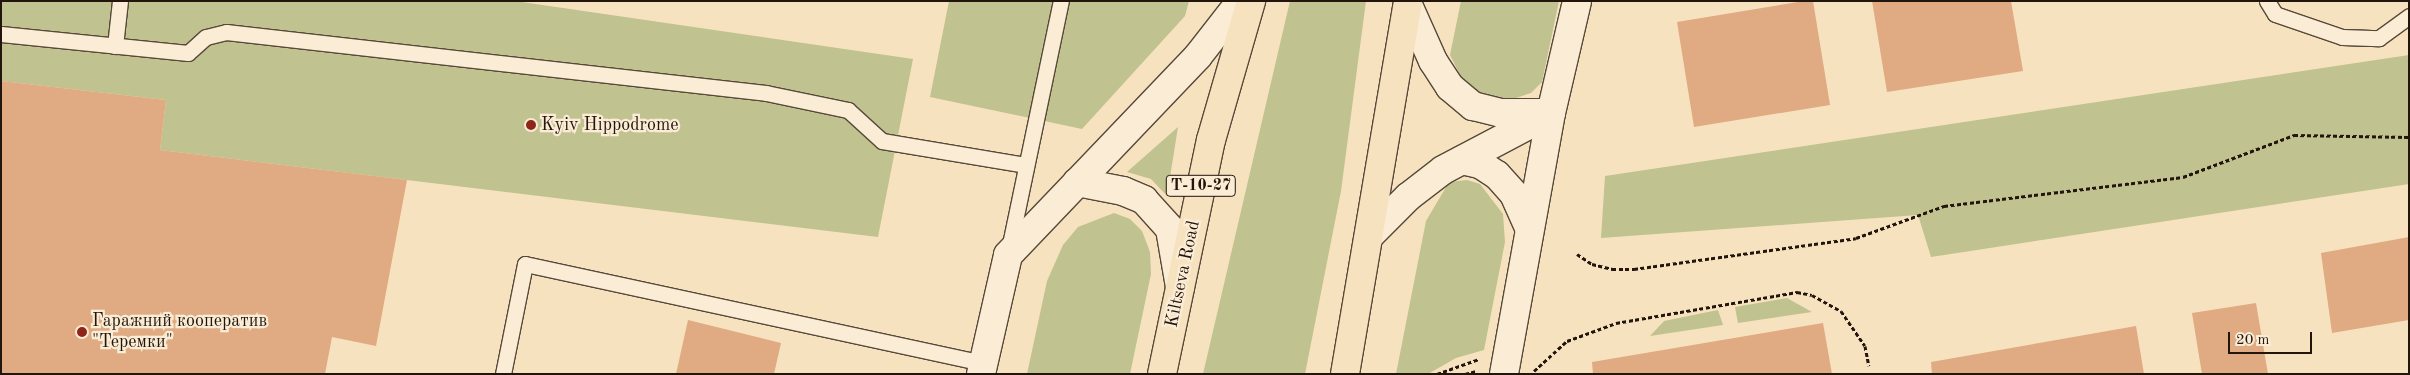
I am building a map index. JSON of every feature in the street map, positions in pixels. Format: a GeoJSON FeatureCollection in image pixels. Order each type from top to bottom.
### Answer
{"type":"FeatureCollection","features":[{"type":"Feature","properties":{"kind":"highway","name":"Kiltseva Road"},"geometry":{"type":"LineString","coordinates":[[1162,374],[1211,140],[1251,1]]}},
{"type":"Feature","properties":{"kind":"highway"},"geometry":{"type":"LineString","coordinates":[[1345,374],[1408,3]]}},
{"type":"Feature","properties":{"kind":"street"},"geometry":{"type":"LineString","coordinates":[[982,369],[1008,255],[1198,56],[1241,1]]}},
{"type":"Feature","properties":{"kind":"street"},"geometry":{"type":"LineString","coordinates":[[1505,367],[1551,113],[1576,1]]}},
{"type":"Feature","properties":{"kind":"street"},"geometry":{"type":"LineString","coordinates":[[1408,3],[1433,61],[1450,87],[1473,106],[1501,113],[1551,113]]}},
{"type":"Feature","properties":{"kind":"street"},"geometry":{"type":"LineString","coordinates":[[1369,236],[1408,197],[1462,160],[1551,113]]}},
{"type":"Feature","properties":{"kind":"street"},"geometry":{"type":"LineString","coordinates":[[1462,160],[1480,164],[1497,175],[1514,194],[1530,227]]}},
{"type":"Feature","properties":{"kind":"street"},"geometry":{"type":"LineString","coordinates":[[1077,182],[1123,191],[1144,200],[1170,229],[1180,288]]}},
{"type":"Feature","properties":{"kind":"lane"},"geometry":{"type":"LineString","coordinates":[[115,46],[120,1]]}},
{"type":"Feature","properties":{"kind":"lane"},"geometry":{"type":"LineString","coordinates":[[1008,255],[1025,165],[1062,1]]}},
{"type":"Feature","properties":{"kind":"lane"},"geometry":{"type":"LineString","coordinates":[[2267,1],[2275,14],[2342,37],[2379,38],[2409,16]]}},
{"type":"Feature","properties":{"kind":"lane"},"geometry":{"type":"LineString","coordinates":[[1,34],[188,53],[206,37],[226,32],[766,93],[848,110],[882,141],[1025,165]]}},
{"type":"Feature","properties":{"kind":"lane"},"geometry":{"type":"LineString","coordinates":[[503,374],[525,264],[982,369]]}},
{"type":"Feature","properties":{"kind":"path"},"geometry":{"type":"LineString","coordinates":[[1577,254],[1592,264],[1612,269],[1634,269],[1856,238],[1944,206],[2183,177],[2294,135],[2409,137]]}},
{"type":"Feature","properties":{"kind":"path"},"geometry":{"type":"LineString","coordinates":[[1437,374],[1482,358],[1505,367],[1532,372],[1567,341],[1616,323],[1797,292],[1812,295],[1841,311],[1865,346],[1869,366]]}},
{"type":"Feature","properties":{"kind":"path"},"geometry":{"type":"LineString","coordinates":[[1464,374],[1484,369],[1505,367]]}},
{"type":"Feature","properties":{"kind":"green space","name":"Kyiv Hippodrome"},"geometry":{"type":"Polygon","coordinates":[[[1,1],[515,1],[913,59],[878,237],[160,150],[166,100],[1,81],[1,1]]]}},
{"type":"Feature","properties":{"kind":"green space"},"geometry":{"type":"Polygon","coordinates":[[[949,1],[1189,1],[1185,16],[1082,129],[930,97],[949,1]]]}},
{"type":"Feature","properties":{"kind":"green space"},"geometry":{"type":"Polygon","coordinates":[[[1290,1],[1366,1],[1341,191],[1305,374],[1203,374],[1290,1]]]}},
{"type":"Feature","properties":{"kind":"green space"},"geometry":{"type":"Polygon","coordinates":[[[1461,1],[1559,1],[1542,82],[1531,93],[1504,102],[1467,89],[1450,55],[1461,1]]]}},
{"type":"Feature","properties":{"kind":"green space"},"geometry":{"type":"Polygon","coordinates":[[[2409,55],[2409,184],[1931,257],[1918,215],[1601,238],[1605,176],[2409,55]]]}},
{"type":"Feature","properties":{"kind":"green space"},"geometry":{"type":"Polygon","coordinates":[[[1178,127],[1167,196],[1151,179],[1127,172],[1178,127]]]}},
{"type":"Feature","properties":{"kind":"green space"},"geometry":{"type":"Polygon","coordinates":[[[1467,180],[1480,184],[1503,214],[1505,242],[1484,350],[1456,358],[1428,374],[1396,374],[1426,221],[1449,182],[1467,180]]]}},
{"type":"Feature","properties":{"kind":"green space"},"geometry":{"type":"Polygon","coordinates":[[[1114,213],[1130,219],[1142,231],[1150,252],[1151,274],[1130,374],[1027,374],[1047,281],[1063,245],[1078,227],[1114,213]]]}},
{"type":"Feature","properties":{"kind":"green space"},"geometry":{"type":"Polygon","coordinates":[[[1787,298],[1812,312],[1738,323],[1735,307],[1787,298]]]}},
{"type":"Feature","properties":{"kind":"green space"},"geometry":{"type":"Polygon","coordinates":[[[1718,310],[1723,325],[1650,336],[1664,321],[1718,310]]]}},
{"type":"Feature","properties":{"kind":"building"},"geometry":{"type":"Polygon","coordinates":[[[1813,1],[1830,105],[1694,127],[1677,22],[1813,1]]]}},
{"type":"Feature","properties":{"kind":"building"},"geometry":{"type":"Polygon","coordinates":[[[1872,1],[2011,1],[2023,71],[1887,92],[1872,1]]]}},
{"type":"Feature","properties":{"kind":"building"},"geometry":{"type":"Polygon","coordinates":[[[1,81],[166,100],[160,150],[407,180],[376,346],[332,337],[325,374],[1,374],[1,81]]]}},
{"type":"Feature","properties":{"kind":"building"},"geometry":{"type":"Polygon","coordinates":[[[2409,237],[2409,320],[2332,333],[2321,253],[2409,237]]]}},
{"type":"Feature","properties":{"kind":"building"},"geometry":{"type":"Polygon","coordinates":[[[2256,303],[2268,374],[2202,374],[2192,313],[2256,303]]]}},
{"type":"Feature","properties":{"kind":"building"},"geometry":{"type":"Polygon","coordinates":[[[688,320],[781,343],[774,374],[676,374],[688,320]]]}},
{"type":"Feature","properties":{"kind":"building"},"geometry":{"type":"Polygon","coordinates":[[[1823,323],[1832,374],[1593,374],[1592,362],[1823,323]]]}},
{"type":"Feature","properties":{"kind":"building"},"geometry":{"type":"Polygon","coordinates":[[[2136,326],[2144,374],[1932,374],[1931,362],[2136,326]]]}},
{"type":"Feature","properties":{"kind":"place","name":"Kyiv Hippodrome"},"geometry":{"type":"Point","coordinates":[531,125]}},
{"type":"Feature","properties":{"kind":"place","name":"Гаражний кооператив \"Теремки\""},"geometry":{"type":"Point","coordinates":[82,332]}}]}
